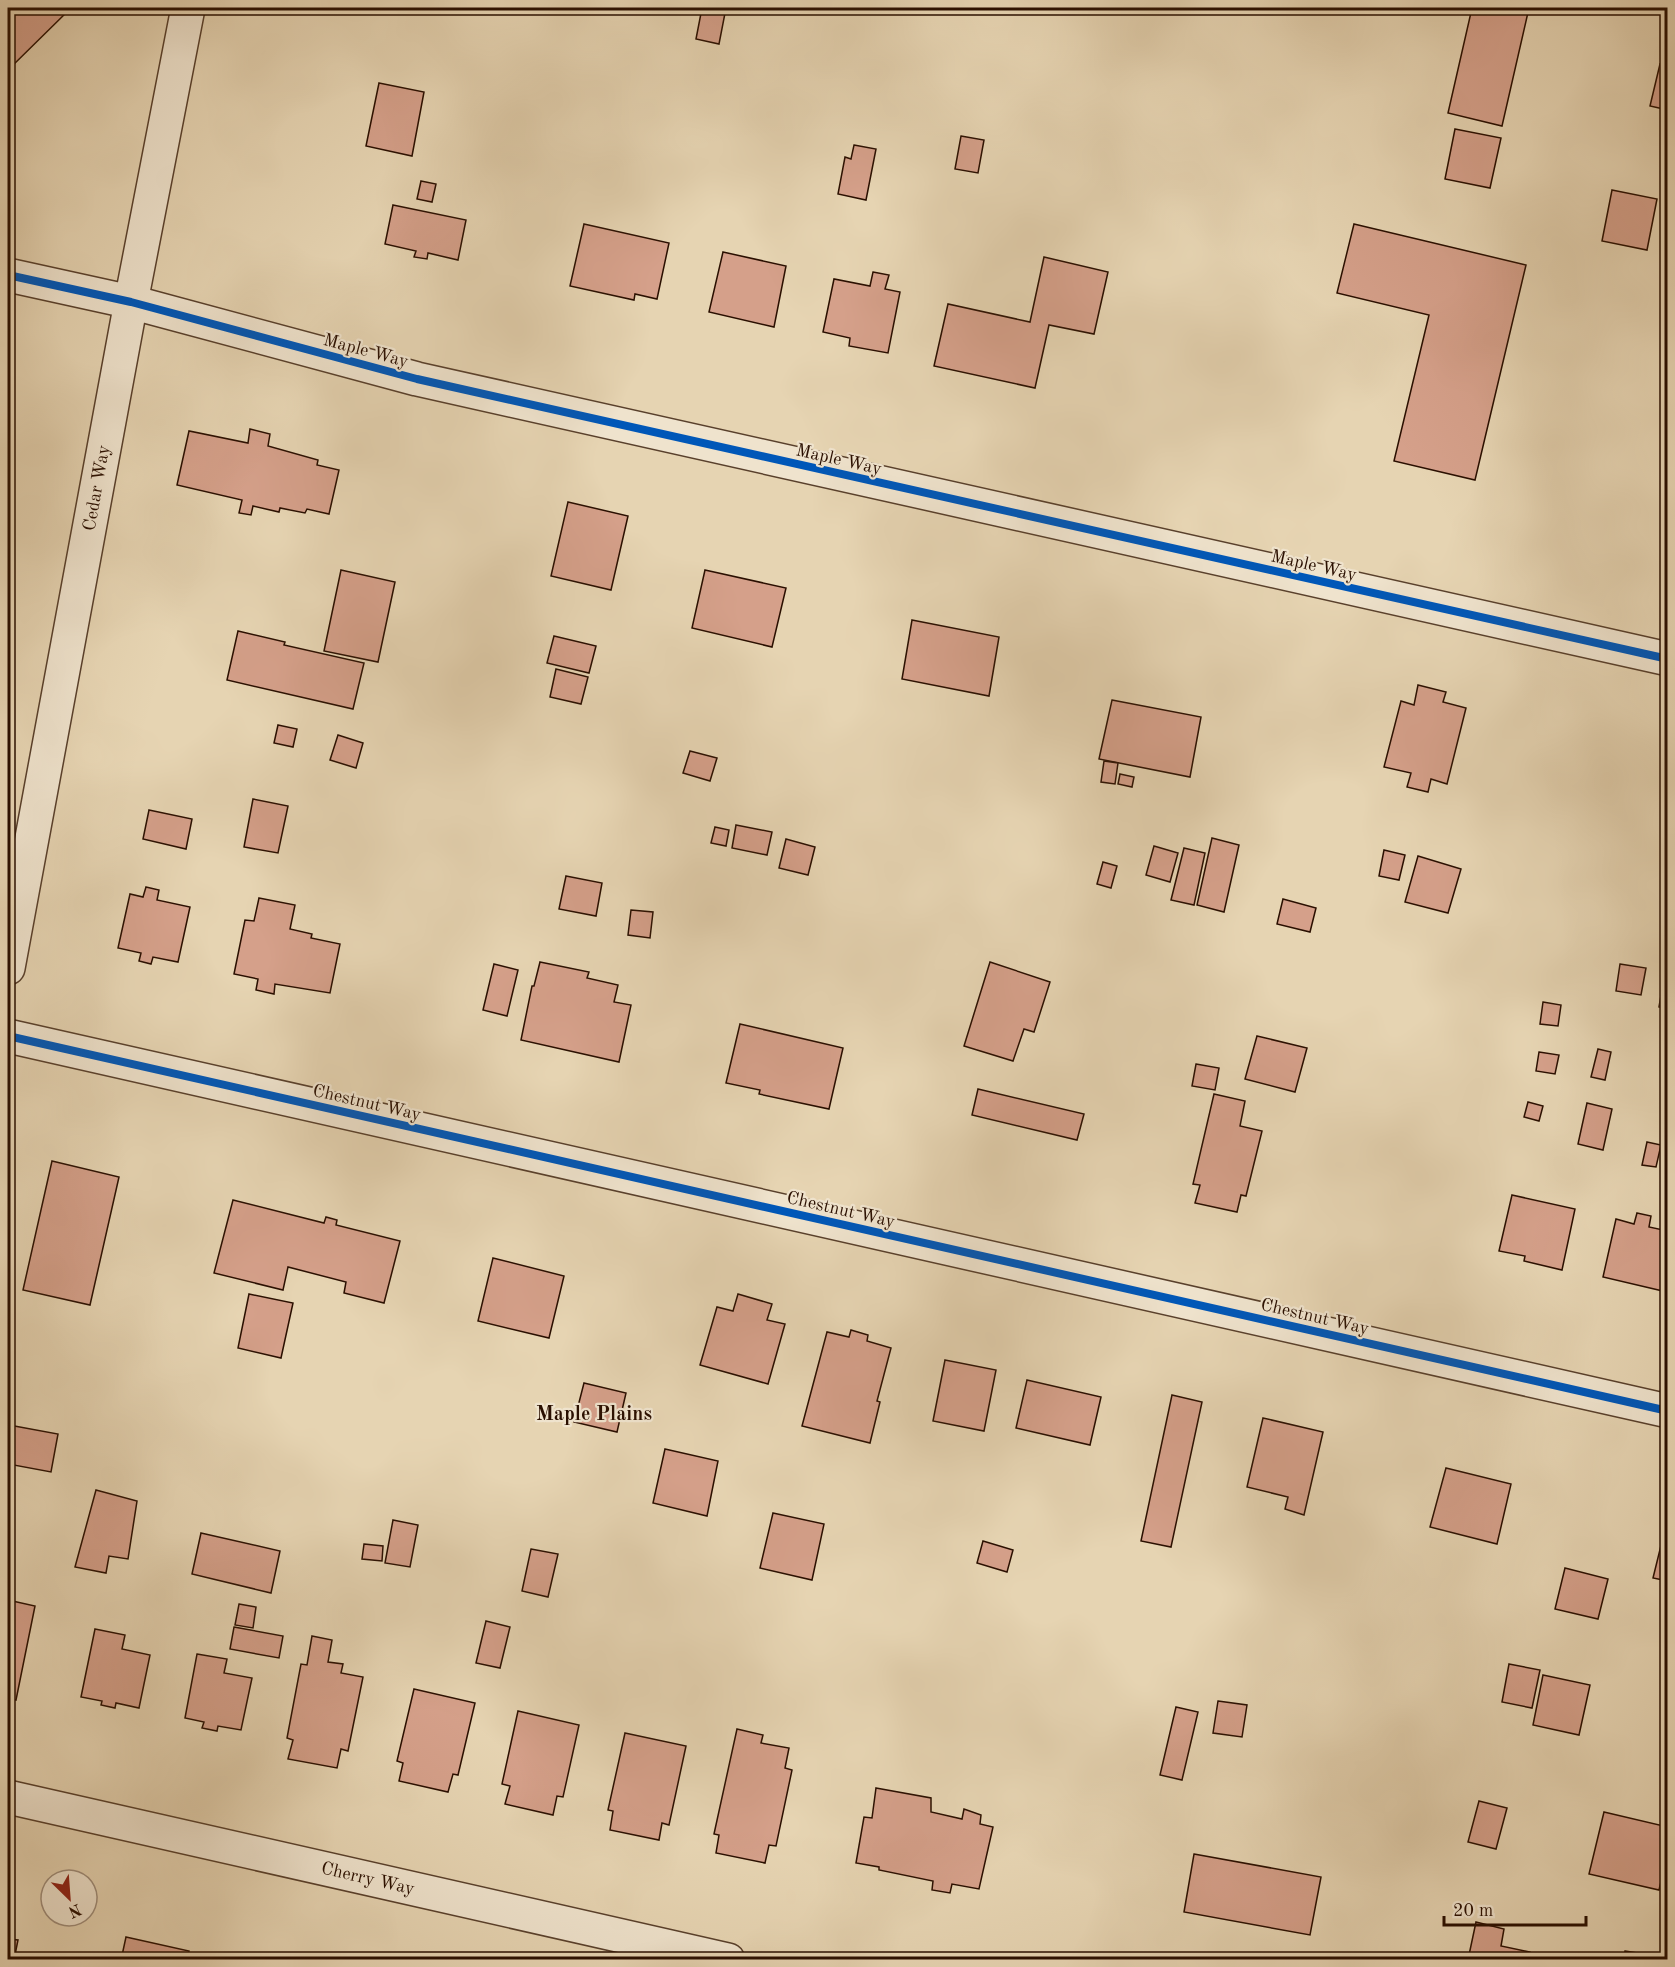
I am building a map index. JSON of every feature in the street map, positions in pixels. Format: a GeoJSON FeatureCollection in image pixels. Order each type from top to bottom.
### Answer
{"type":"FeatureCollection","features":[{"type":"Feature","properties":{"kind":"street","name":"Cedar Way"},"geometry":{"type":"LineString","coordinates":[[8,968],[131,302],[188,8]]}},
{"type":"Feature","properties":{"kind":"street","name":"Maple Way"},"geometry":{"type":"LineString","coordinates":[[8,276],[131,302],[417,380],[1668,659]]}},
{"type":"Feature","properties":{"kind":"street","name":"Chestnut Way"},"geometry":{"type":"LineString","coordinates":[[8,1036],[1668,1411]]}},
{"type":"Feature","properties":{"kind":"street","name":"Cherry Way"},"geometry":{"type":"LineString","coordinates":[[8,1797],[728,1959]]}},
{"type":"Feature","properties":{"kind":"building"},"geometry":{"type":"Polygon","coordinates":[[[8,8],[71,8],[8,70],[8,8]]]}},
{"type":"Feature","properties":{"kind":"building"},"geometry":{"type":"Polygon","coordinates":[[[702,8],[726,8],[719,44],[696,39],[702,8]]]}},
{"type":"Feature","properties":{"kind":"building"},"geometry":{"type":"Polygon","coordinates":[[[1291,8],[1321,8],[1319,14],[1291,8]]]}},
{"type":"Feature","properties":{"kind":"building"},"geometry":{"type":"Polygon","coordinates":[[[1472,8],[1529,8],[1502,126],[1448,113],[1472,8]]]}},
{"type":"Feature","properties":{"kind":"building"},"geometry":{"type":"Polygon","coordinates":[[[1660,64],[1668,66],[1668,110],[1650,106],[1660,64]]]}},
{"type":"Feature","properties":{"kind":"building"},"geometry":{"type":"Polygon","coordinates":[[[379,83],[424,92],[412,156],[366,146],[379,83]]]}},
{"type":"Feature","properties":{"kind":"building"},"geometry":{"type":"Polygon","coordinates":[[[1455,129],[1501,138],[1490,188],[1445,179],[1455,129]]]}},
{"type":"Feature","properties":{"kind":"building"},"geometry":{"type":"Polygon","coordinates":[[[961,136],[984,140],[978,173],[955,169],[961,136]]]}},
{"type":"Feature","properties":{"kind":"building"},"geometry":{"type":"Polygon","coordinates":[[[854,145],[876,149],[866,200],[838,194],[845,157],[851,159],[854,145]]]}},
{"type":"Feature","properties":{"kind":"building"},"geometry":{"type":"Polygon","coordinates":[[[421,181],[436,184],[432,202],[417,199],[421,181]]]}},
{"type":"Feature","properties":{"kind":"building"},"geometry":{"type":"Polygon","coordinates":[[[1612,190],[1657,199],[1647,250],[1602,241],[1612,190]]]}},
{"type":"Feature","properties":{"kind":"building"},"geometry":{"type":"Polygon","coordinates":[[[393,205],[466,220],[458,260],[428,253],[427,259],[414,257],[416,251],[385,244],[393,205]]]}},
{"type":"Feature","properties":{"kind":"building"},"geometry":{"type":"Polygon","coordinates":[[[584,224],[669,243],[657,299],[635,294],[634,300],[570,286],[584,224]]]}},
{"type":"Feature","properties":{"kind":"building"},"geometry":{"type":"Polygon","coordinates":[[[1354,224],[1526,265],[1475,480],[1394,461],[1429,315],[1337,293],[1354,224]]]}},
{"type":"Feature","properties":{"kind":"building"},"geometry":{"type":"Polygon","coordinates":[[[723,252],[786,266],[774,327],[709,312],[723,252]]]}},
{"type":"Feature","properties":{"kind":"building"},"geometry":{"type":"Polygon","coordinates":[[[1044,257],[1108,272],[1094,334],[1049,325],[1035,388],[934,366],[948,304],[1030,322],[1044,257]]]}},
{"type":"Feature","properties":{"kind":"building"},"geometry":{"type":"Polygon","coordinates":[[[873,272],[889,275],[885,289],[900,292],[888,353],[849,346],[850,338],[823,332],[834,279],[870,286],[873,272]]]}},
{"type":"Feature","properties":{"kind":"building"},"geometry":{"type":"Polygon","coordinates":[[[250,429],[270,434],[268,446],[318,460],[317,465],[339,470],[329,514],[307,509],[305,513],[280,508],[279,512],[253,506],[251,515],[239,513],[242,500],[177,485],[189,431],[248,443],[250,429]]]}},
{"type":"Feature","properties":{"kind":"building"},"geometry":{"type":"Polygon","coordinates":[[[568,502],[628,516],[611,590],[551,576],[568,502]]]}},
{"type":"Feature","properties":{"kind":"building"},"geometry":{"type":"Polygon","coordinates":[[[341,570],[395,582],[378,662],[324,651],[341,570]]]}},
{"type":"Feature","properties":{"kind":"building"},"geometry":{"type":"Polygon","coordinates":[[[705,570],[786,588],[772,647],[692,628],[705,570]]]}},
{"type":"Feature","properties":{"kind":"building"},"geometry":{"type":"Polygon","coordinates":[[[912,620],[999,637],[989,696],[902,679],[912,620]]]}},
{"type":"Feature","properties":{"kind":"building"},"geometry":{"type":"Polygon","coordinates":[[[238,631],[285,642],[284,645],[364,663],[353,709],[227,680],[238,631]]]}},
{"type":"Feature","properties":{"kind":"building"},"geometry":{"type":"Polygon","coordinates":[[[554,636],[596,646],[589,673],[547,663],[554,636]]]}},
{"type":"Feature","properties":{"kind":"building"},"geometry":{"type":"Polygon","coordinates":[[[556,669],[588,677],[581,704],[550,697],[556,669]]]}},
{"type":"Feature","properties":{"kind":"building"},"geometry":{"type":"Polygon","coordinates":[[[1418,685],[1446,692],[1443,702],[1466,708],[1447,784],[1431,779],[1428,792],[1407,787],[1411,773],[1384,767],[1401,701],[1414,705],[1418,685]]]}},
{"type":"Feature","properties":{"kind":"building"},"geometry":{"type":"Polygon","coordinates":[[[1112,700],[1201,717],[1190,777],[1099,759],[1112,700]]]}},
{"type":"Feature","properties":{"kind":"building"},"geometry":{"type":"Polygon","coordinates":[[[278,725],[297,729],[293,747],[274,743],[278,725]]]}},
{"type":"Feature","properties":{"kind":"building"},"geometry":{"type":"Polygon","coordinates":[[[338,735],[363,743],[356,768],[330,760],[338,735]]]}},
{"type":"Feature","properties":{"kind":"building"},"geometry":{"type":"Polygon","coordinates":[[[690,751],[717,758],[710,781],[683,773],[690,751]]]}},
{"type":"Feature","properties":{"kind":"building"},"geometry":{"type":"Polygon","coordinates":[[[1104,761],[1118,763],[1115,784],[1101,782],[1104,761]]]}},
{"type":"Feature","properties":{"kind":"building"},"geometry":{"type":"Polygon","coordinates":[[[1120,774],[1134,777],[1132,787],[1118,784],[1120,774]]]}},
{"type":"Feature","properties":{"kind":"building"},"geometry":{"type":"Polygon","coordinates":[[[253,799],[288,806],[278,853],[244,847],[253,799]]]}},
{"type":"Feature","properties":{"kind":"building"},"geometry":{"type":"Polygon","coordinates":[[[149,810],[192,819],[186,849],[143,839],[149,810]]]}},
{"type":"Feature","properties":{"kind":"building"},"geometry":{"type":"Polygon","coordinates":[[[736,825],[772,832],[767,855],[732,848],[736,825]]]}},
{"type":"Feature","properties":{"kind":"building"},"geometry":{"type":"Polygon","coordinates":[[[715,827],[729,830],[726,846],[711,843],[715,827]]]}},
{"type":"Feature","properties":{"kind":"building"},"geometry":{"type":"Polygon","coordinates":[[[1212,838],[1239,845],[1224,912],[1197,905],[1212,838]]]}},
{"type":"Feature","properties":{"kind":"building"},"geometry":{"type":"Polygon","coordinates":[[[786,839],[815,847],[808,875],[779,868],[786,839]]]}},
{"type":"Feature","properties":{"kind":"building"},"geometry":{"type":"Polygon","coordinates":[[[1154,846],[1178,853],[1170,882],[1146,875],[1154,846]]]}},
{"type":"Feature","properties":{"kind":"building"},"geometry":{"type":"Polygon","coordinates":[[[1184,848],[1205,853],[1194,905],[1171,900],[1184,848]]]}},
{"type":"Feature","properties":{"kind":"building"},"geometry":{"type":"Polygon","coordinates":[[[1384,850],[1405,855],[1399,880],[1379,876],[1384,850]]]}},
{"type":"Feature","properties":{"kind":"building"},"geometry":{"type":"Polygon","coordinates":[[[1418,856],[1461,869],[1448,913],[1405,902],[1418,856]]]}},
{"type":"Feature","properties":{"kind":"building"},"geometry":{"type":"Polygon","coordinates":[[[1103,862],[1117,866],[1111,888],[1097,884],[1103,862]]]}},
{"type":"Feature","properties":{"kind":"building"},"geometry":{"type":"Polygon","coordinates":[[[566,876],[602,883],[596,916],[559,909],[566,876]]]}},
{"type":"Feature","properties":{"kind":"building"},"geometry":{"type":"Polygon","coordinates":[[[146,887],[159,890],[157,900],[190,907],[178,962],[153,957],[151,964],[139,961],[141,953],[118,948],[130,894],[143,897],[146,887]]]}},
{"type":"Feature","properties":{"kind":"building"},"geometry":{"type":"Polygon","coordinates":[[[259,898],[295,905],[290,929],[312,934],[311,938],[340,944],[330,993],[275,984],[274,994],[256,990],[258,979],[234,974],[245,920],[254,921],[259,898]]]}},
{"type":"Feature","properties":{"kind":"building"},"geometry":{"type":"Polygon","coordinates":[[[1283,899],[1316,908],[1310,932],[1277,924],[1283,899]]]}},
{"type":"Feature","properties":{"kind":"building"},"geometry":{"type":"Polygon","coordinates":[[[631,910],[653,912],[650,938],[628,935],[631,910]]]}},
{"type":"Feature","properties":{"kind":"building"},"geometry":{"type":"Polygon","coordinates":[[[540,962],[589,972],[587,978],[618,985],[614,1002],[631,1005],[619,1062],[521,1040],[532,986],[534,986],[540,962]]]}},
{"type":"Feature","properties":{"kind":"building"},"geometry":{"type":"Polygon","coordinates":[[[990,962],[1050,982],[1034,1032],[1024,1029],[1013,1061],[964,1046],[990,962]]]}},
{"type":"Feature","properties":{"kind":"building"},"geometry":{"type":"Polygon","coordinates":[[[494,964],[518,970],[507,1016],[483,1010],[494,964]]]}},
{"type":"Feature","properties":{"kind":"building"},"geometry":{"type":"Polygon","coordinates":[[[1620,964],[1646,968],[1641,995],[1616,991],[1620,964]]]}},
{"type":"Feature","properties":{"kind":"building"},"geometry":{"type":"Polygon","coordinates":[[[1665,972],[1668,972],[1668,1009],[1659,1007],[1665,972]]]}},
{"type":"Feature","properties":{"kind":"building"},"geometry":{"type":"Polygon","coordinates":[[[1543,1002],[1561,1005],[1558,1026],[1540,1024],[1543,1002]]]}},
{"type":"Feature","properties":{"kind":"building"},"geometry":{"type":"Polygon","coordinates":[[[740,1024],[843,1048],[829,1109],[759,1094],[760,1090],[726,1083],[740,1024]]]}},
{"type":"Feature","properties":{"kind":"building"},"geometry":{"type":"Polygon","coordinates":[[[1257,1036],[1307,1048],[1295,1092],[1245,1079],[1257,1036]]]}},
{"type":"Feature","properties":{"kind":"building"},"geometry":{"type":"Polygon","coordinates":[[[1598,1049],[1611,1052],[1605,1080],[1591,1077],[1598,1049]]]}},
{"type":"Feature","properties":{"kind":"building"},"geometry":{"type":"Polygon","coordinates":[[[1539,1052],[1559,1055],[1555,1074],[1536,1071],[1539,1052]]]}},
{"type":"Feature","properties":{"kind":"building"},"geometry":{"type":"Polygon","coordinates":[[[1196,1064],[1219,1068],[1215,1090],[1192,1086],[1196,1064]]]}},
{"type":"Feature","properties":{"kind":"building"},"geometry":{"type":"Polygon","coordinates":[[[978,1089],[1084,1114],[1077,1140],[972,1115],[978,1089]]]}},
{"type":"Feature","properties":{"kind":"building"},"geometry":{"type":"Polygon","coordinates":[[[1214,1094],[1245,1101],[1240,1126],[1262,1131],[1246,1196],[1241,1195],[1237,1212],[1195,1203],[1200,1185],[1193,1184],[1214,1094]]]}},
{"type":"Feature","properties":{"kind":"building"},"geometry":{"type":"Polygon","coordinates":[[[1528,1102],[1543,1106],[1539,1121],[1524,1117],[1528,1102]]]}},
{"type":"Feature","properties":{"kind":"building"},"geometry":{"type":"Polygon","coordinates":[[[1587,1103],[1612,1109],[1603,1150],[1578,1144],[1587,1103]]]}},
{"type":"Feature","properties":{"kind":"building"},"geometry":{"type":"Polygon","coordinates":[[[1647,1142],[1661,1145],[1656,1167],[1642,1165],[1647,1142]]]}},
{"type":"Feature","properties":{"kind":"building"},"geometry":{"type":"Polygon","coordinates":[[[52,1161],[119,1177],[90,1305],[23,1290],[52,1161]]]}},
{"type":"Feature","properties":{"kind":"building"},"geometry":{"type":"Polygon","coordinates":[[[1512,1195],[1575,1209],[1562,1270],[1524,1261],[1525,1256],[1499,1251],[1512,1195]]]}},
{"type":"Feature","properties":{"kind":"building"},"geometry":{"type":"Polygon","coordinates":[[[233,1200],[324,1223],[326,1217],[337,1220],[336,1225],[400,1241],[384,1303],[344,1293],[346,1282],[288,1267],[283,1290],[214,1273],[233,1200]]]}},
{"type":"Feature","properties":{"kind":"building"},"geometry":{"type":"Polygon","coordinates":[[[1637,1213],[1651,1216],[1649,1227],[1668,1231],[1667,1292],[1603,1277],[1616,1219],[1634,1224],[1637,1213]]]}},
{"type":"Feature","properties":{"kind":"building"},"geometry":{"type":"Polygon","coordinates":[[[493,1258],[564,1276],[549,1338],[478,1321],[493,1258]]]}},
{"type":"Feature","properties":{"kind":"building"},"geometry":{"type":"Polygon","coordinates":[[[249,1294],[293,1303],[281,1358],[238,1348],[249,1294]]]}},
{"type":"Feature","properties":{"kind":"building"},"geometry":{"type":"Polygon","coordinates":[[[738,1294],[772,1304],[767,1320],[785,1324],[768,1384],[700,1365],[717,1307],[733,1311],[738,1294]]]}},
{"type":"Feature","properties":{"kind":"building"},"geometry":{"type":"Polygon","coordinates":[[[851,1330],[868,1335],[867,1341],[891,1348],[877,1401],[880,1402],[870,1443],[802,1426],[827,1332],[849,1337],[851,1330]]]}},
{"type":"Feature","properties":{"kind":"building"},"geometry":{"type":"Polygon","coordinates":[[[945,1360],[996,1370],[984,1431],[933,1421],[945,1360]]]}},
{"type":"Feature","properties":{"kind":"building"},"geometry":{"type":"Polygon","coordinates":[[[1027,1380],[1101,1397],[1090,1445],[1016,1428],[1027,1380]]]}},
{"type":"Feature","properties":{"kind":"building"},"geometry":{"type":"Polygon","coordinates":[[[584,1383],[626,1393],[617,1432],[574,1422],[584,1383]]]}},
{"type":"Feature","properties":{"kind":"building"},"geometry":{"type":"Polygon","coordinates":[[[1172,1395],[1202,1402],[1171,1547],[1141,1541],[1172,1395]]]}},
{"type":"Feature","properties":{"kind":"building"},"geometry":{"type":"Polygon","coordinates":[[[1263,1418],[1323,1432],[1304,1515],[1285,1509],[1288,1497],[1247,1487],[1263,1418]]]}},
{"type":"Feature","properties":{"kind":"building"},"geometry":{"type":"Polygon","coordinates":[[[9,1425],[58,1434],[51,1472],[8,1464],[9,1425]]]}},
{"type":"Feature","properties":{"kind":"building"},"geometry":{"type":"Polygon","coordinates":[[[665,1449],[718,1461],[707,1516],[653,1503],[665,1449]]]}},
{"type":"Feature","properties":{"kind":"building"},"geometry":{"type":"Polygon","coordinates":[[[1446,1468],[1511,1484],[1497,1544],[1430,1527],[1446,1468]]]}},
{"type":"Feature","properties":{"kind":"building"},"geometry":{"type":"Polygon","coordinates":[[[96,1490],[137,1501],[128,1559],[109,1556],[106,1573],[75,1567],[96,1490]]]}},
{"type":"Feature","properties":{"kind":"building"},"geometry":{"type":"Polygon","coordinates":[[[773,1513],[824,1524],[812,1580],[760,1568],[773,1513]]]}},
{"type":"Feature","properties":{"kind":"building"},"geometry":{"type":"Polygon","coordinates":[[[393,1520],[418,1525],[410,1567],[385,1563],[393,1520]]]}},
{"type":"Feature","properties":{"kind":"building"},"geometry":{"type":"Polygon","coordinates":[[[1668,1521],[1668,1581],[1653,1578],[1668,1521]]]}},
{"type":"Feature","properties":{"kind":"building"},"geometry":{"type":"Polygon","coordinates":[[[201,1533],[280,1551],[271,1593],[192,1574],[201,1533]]]}},
{"type":"Feature","properties":{"kind":"building"},"geometry":{"type":"Polygon","coordinates":[[[983,1541],[1013,1550],[1007,1572],[977,1563],[983,1541]]]}},
{"type":"Feature","properties":{"kind":"building"},"geometry":{"type":"Polygon","coordinates":[[[364,1544],[383,1546],[382,1561],[362,1559],[364,1544]]]}},
{"type":"Feature","properties":{"kind":"building"},"geometry":{"type":"Polygon","coordinates":[[[531,1549],[558,1554],[548,1597],[522,1591],[531,1549]]]}},
{"type":"Feature","properties":{"kind":"building"},"geometry":{"type":"Polygon","coordinates":[[[1565,1568],[1608,1579],[1598,1619],[1555,1609],[1565,1568]]]}},
{"type":"Feature","properties":{"kind":"building"},"geometry":{"type":"Polygon","coordinates":[[[8,1600],[35,1606],[16,1700],[8,1698],[8,1600]]]}},
{"type":"Feature","properties":{"kind":"building"},"geometry":{"type":"Polygon","coordinates":[[[239,1604],[256,1607],[253,1628],[235,1625],[239,1604]]]}},
{"type":"Feature","properties":{"kind":"building"},"geometry":{"type":"Polygon","coordinates":[[[486,1621],[510,1627],[500,1668],[476,1663],[486,1621]]]}},
{"type":"Feature","properties":{"kind":"building"},"geometry":{"type":"Polygon","coordinates":[[[234,1627],[283,1636],[279,1658],[230,1649],[234,1627]]]}},
{"type":"Feature","properties":{"kind":"building"},"geometry":{"type":"Polygon","coordinates":[[[95,1629],[125,1635],[122,1649],[150,1655],[139,1708],[116,1703],[115,1708],[101,1705],[102,1701],[81,1697],[95,1629]]]}},
{"type":"Feature","properties":{"kind":"building"},"geometry":{"type":"Polygon","coordinates":[[[312,1636],[332,1640],[328,1662],[343,1664],[341,1673],[363,1677],[348,1751],[341,1749],[337,1768],[288,1759],[293,1740],[287,1738],[301,1664],[307,1665],[312,1636]]]}},
{"type":"Feature","properties":{"kind":"building"},"geometry":{"type":"Polygon","coordinates":[[[197,1654],[227,1659],[224,1673],[252,1678],[241,1730],[218,1726],[217,1731],[202,1728],[204,1722],[185,1718],[197,1654]]]}},
{"type":"Feature","properties":{"kind":"building"},"geometry":{"type":"Polygon","coordinates":[[[1509,1664],[1540,1670],[1532,1708],[1502,1702],[1509,1664]]]}},
{"type":"Feature","properties":{"kind":"building"},"geometry":{"type":"Polygon","coordinates":[[[1543,1675],[1590,1685],[1579,1735],[1533,1725],[1543,1675]]]}},
{"type":"Feature","properties":{"kind":"building"},"geometry":{"type":"Polygon","coordinates":[[[414,1689],[475,1703],[458,1775],[453,1774],[448,1792],[399,1781],[403,1763],[397,1761],[414,1689]]]}},
{"type":"Feature","properties":{"kind":"building"},"geometry":{"type":"Polygon","coordinates":[[[1218,1701],[1247,1705],[1242,1737],[1213,1733],[1218,1701]]]}},
{"type":"Feature","properties":{"kind":"building"},"geometry":{"type":"Polygon","coordinates":[[[1176,1707],[1198,1712],[1182,1780],[1160,1775],[1176,1707]]]}},
{"type":"Feature","properties":{"kind":"building"},"geometry":{"type":"Polygon","coordinates":[[[518,1711],[579,1725],[563,1797],[557,1796],[553,1815],[505,1804],[510,1786],[502,1784],[518,1711]]]}},
{"type":"Feature","properties":{"kind":"building"},"geometry":{"type":"Polygon","coordinates":[[[737,1729],[763,1735],[761,1743],[789,1748],[785,1768],[792,1770],[776,1846],[769,1845],[765,1863],[716,1853],[719,1835],[714,1834],[737,1729]]]}},
{"type":"Feature","properties":{"kind":"building"},"geometry":{"type":"Polygon","coordinates":[[[625,1733],[686,1746],[669,1825],[662,1823],[659,1840],[610,1830],[613,1811],[608,1810],[625,1733]]]}},
{"type":"Feature","properties":{"kind":"building"},"geometry":{"type":"Polygon","coordinates":[[[876,1788],[931,1798],[931,1812],[962,1819],[964,1809],[981,1815],[980,1824],[993,1827],[979,1889],[952,1884],[950,1893],[932,1890],[933,1881],[856,1863],[864,1817],[872,1818],[876,1788]]]}},
{"type":"Feature","properties":{"kind":"building"},"geometry":{"type":"Polygon","coordinates":[[[1479,1801],[1507,1808],[1496,1849],[1468,1842],[1479,1801]]]}},
{"type":"Feature","properties":{"kind":"building"},"geometry":{"type":"Polygon","coordinates":[[[1604,1812],[1668,1827],[1668,1852],[1659,1890],[1589,1874],[1604,1812]]]}},
{"type":"Feature","properties":{"kind":"building"},"geometry":{"type":"Polygon","coordinates":[[[1194,1854],[1321,1877],[1310,1935],[1184,1912],[1194,1854]]]}},
{"type":"Feature","properties":{"kind":"building"},"geometry":{"type":"Polygon","coordinates":[[[1476,1922],[1504,1929],[1501,1946],[1530,1952],[1529,1960],[1460,1960],[1462,1953],[1469,1955],[1476,1922]]]}},
{"type":"Feature","properties":{"kind":"building"},"geometry":{"type":"Polygon","coordinates":[[[126,1937],[189,1951],[187,1960],[121,1960],[126,1937]]]}},
{"type":"Feature","properties":{"kind":"building"},"geometry":{"type":"Polygon","coordinates":[[[8,1939],[18,1940],[14,1960],[8,1960],[8,1939]]]}},
{"type":"Feature","properties":{"kind":"building"},"geometry":{"type":"Polygon","coordinates":[[[1625,1951],[1668,1958],[1668,1960],[1624,1960],[1625,1951]]]}},
{"type":"Feature","properties":{"kind":"cycle path"},"geometry":{"type":"LineString","coordinates":[[8,275],[131,302],[417,379],[1668,659]]}},
{"type":"Feature","properties":{"kind":"cycle path"},"geometry":{"type":"LineString","coordinates":[[8,1036],[1668,1411]]}},
{"type":"Feature","properties":{"kind":"district","name":"Maple Plains"},"geometry":{"type":"Point","coordinates":[594,1413]}}]}
